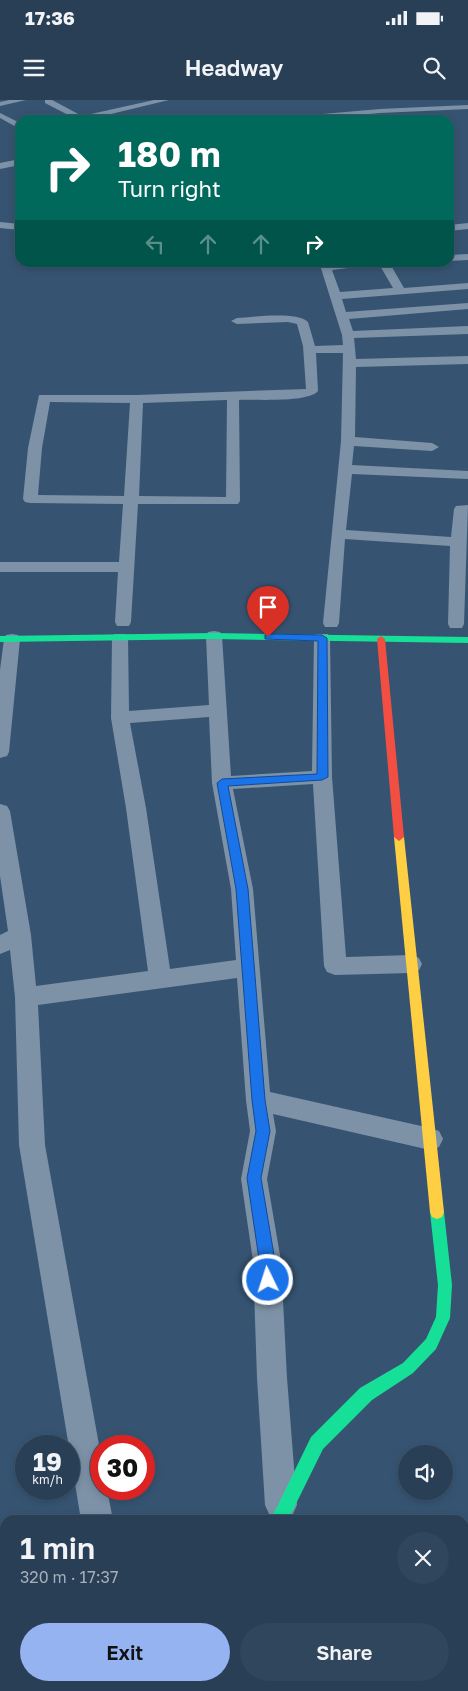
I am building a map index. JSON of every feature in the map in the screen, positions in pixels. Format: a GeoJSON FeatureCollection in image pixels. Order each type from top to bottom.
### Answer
{"type":"FeatureCollection","features":[{"type":"Feature","properties":{"kind":"street"},"geometry":{"type":"LineString","coordinates":[[0,104],[22,100]]}},
{"type":"Feature","properties":{"kind":"street"},"geometry":{"type":"LineString","coordinates":[[96,115],[164,100]]}},
{"type":"Feature","properties":{"kind":"street"},"geometry":{"type":"LineString","coordinates":[[48,101],[71,115]]}},
{"type":"Feature","properties":{"kind":"street"},"geometry":{"type":"LineString","coordinates":[[334,115],[468,107]]}},
{"type":"Feature","properties":{"kind":"street"},"geometry":{"type":"LineString","coordinates":[[0,115],[15,123]]}},
{"type":"Feature","properties":{"kind":"street"},"geometry":{"type":"LineString","coordinates":[[7,132],[15,130]]}},
{"type":"Feature","properties":{"kind":"street"},"geometry":{"type":"LineString","coordinates":[[0,166],[15,163]]}},
{"type":"Feature","properties":{"kind":"street"},"geometry":{"type":"LineString","coordinates":[[0,225],[15,226]]}},
{"type":"Feature","properties":{"kind":"street"},"geometry":{"type":"LineString","coordinates":[[454,227],[468,226]]}},
{"type":"Feature","properties":{"kind":"street"},"geometry":{"type":"LineString","coordinates":[[454,258],[468,257]]}},
{"type":"Feature","properties":{"kind":"street"},"geometry":{"type":"LineString","coordinates":[[327,267],[342,316],[349,349],[348,441],[329,627],[322,777],[335,966],[411,964]]}},
{"type":"Feature","properties":{"kind":"street"},"geometry":{"type":"LineString","coordinates":[[386,267],[400,291]]}},
{"type":"Feature","properties":{"kind":"street"},"geometry":{"type":"LineString","coordinates":[[336,296],[468,286]]}},
{"type":"Feature","properties":{"kind":"street"},"geometry":{"type":"LineString","coordinates":[[342,316],[468,306]]}},
{"type":"Feature","properties":{"kind":"street"},"geometry":{"type":"LineString","coordinates":[[233,396],[233,501],[30,499],[35,448],[44,398],[136,399],[233,396],[303,394],[312,391],[309,350],[302,322],[297,320],[237,322]]}},
{"type":"Feature","properties":{"kind":"street"},"geometry":{"type":"LineString","coordinates":[[349,349],[468,330]]}},
{"type":"Feature","properties":{"kind":"street"},"geometry":{"type":"LineString","coordinates":[[309,350],[349,349],[468,360]]}},
{"type":"Feature","properties":{"kind":"street"},"geometry":{"type":"LineString","coordinates":[[136,399],[122,626],[120,718],[136,808],[160,978]]}},
{"type":"Feature","properties":{"kind":"street"},"geometry":{"type":"LineString","coordinates":[[348,441],[432,447]]}},
{"type":"Feature","properties":{"kind":"street"},"geometry":{"type":"LineString","coordinates":[[345,468],[465,475],[465,509],[458,542],[457,624]]}},
{"type":"Feature","properties":{"kind":"street"},"geometry":{"type":"LineString","coordinates":[[338,534],[458,542]]}},
{"type":"Feature","properties":{"kind":"street"},"geometry":{"type":"LineString","coordinates":[[0,567],[126,567]]}},
{"type":"Feature","properties":{"kind":"street"},"geometry":{"type":"LineString","coordinates":[[0,752],[6,639],[122,626],[214,636],[329,627],[381,639],[468,640]]}},
{"type":"Feature","properties":{"kind":"street"},"geometry":{"type":"LineString","coordinates":[[214,636],[222,783],[242,889],[258,1100],[263,1131],[254,1178],[267,1261],[279,1515]]}},
{"type":"Feature","properties":{"kind":"street"},"geometry":{"type":"LineString","coordinates":[[280,1515],[317,1443],[366,1394],[408,1368],[431,1344],[443,1318],[445,1285],[411,964],[381,639]]}},
{"type":"Feature","properties":{"kind":"street"},"geometry":{"type":"LineString","coordinates":[[120,718],[219,710]]}},
{"type":"Feature","properties":{"kind":"street"},"geometry":{"type":"LineString","coordinates":[[222,783],[322,777]]}},
{"type":"Feature","properties":{"kind":"street"},"geometry":{"type":"LineString","coordinates":[[0,811],[20,935],[26,997],[32,1145],[96,1515]]}},
{"type":"Feature","properties":{"kind":"street"},"geometry":{"type":"LineString","coordinates":[[0,945],[20,935]]}},
{"type":"Feature","properties":{"kind":"street"},"geometry":{"type":"LineString","coordinates":[[26,997],[249,967]]}},
{"type":"Feature","properties":{"kind":"street"},"geometry":{"type":"LineString","coordinates":[[258,1100],[430,1139]]}},
{"type":"Feature","properties":{"kind":"traffic: fast"},"geometry":{"type":"LineString","coordinates":[[0,639],[214,636],[468,640]]}},
{"type":"Feature","properties":{"kind":"traffic: fast"},"geometry":{"type":"LineString","coordinates":[[282,1515],[317,1443],[366,1394],[408,1368],[431,1344],[443,1318],[445,1285],[437,1212]]}},
{"type":"Feature","properties":{"kind":"traffic: slow"},"geometry":{"type":"LineString","coordinates":[[399,837],[437,1212]]}},
{"type":"Feature","properties":{"kind":"traffic: jam"},"geometry":{"type":"LineString","coordinates":[[381,639],[399,837]]}},
{"type":"Feature","properties":{"kind":"route"},"geometry":{"type":"LineString","coordinates":[[268,637],[322,638],[322,777],[222,783],[242,889],[258,1100],[263,1131],[254,1178],[267,1261],[268,1280]]}}]}
